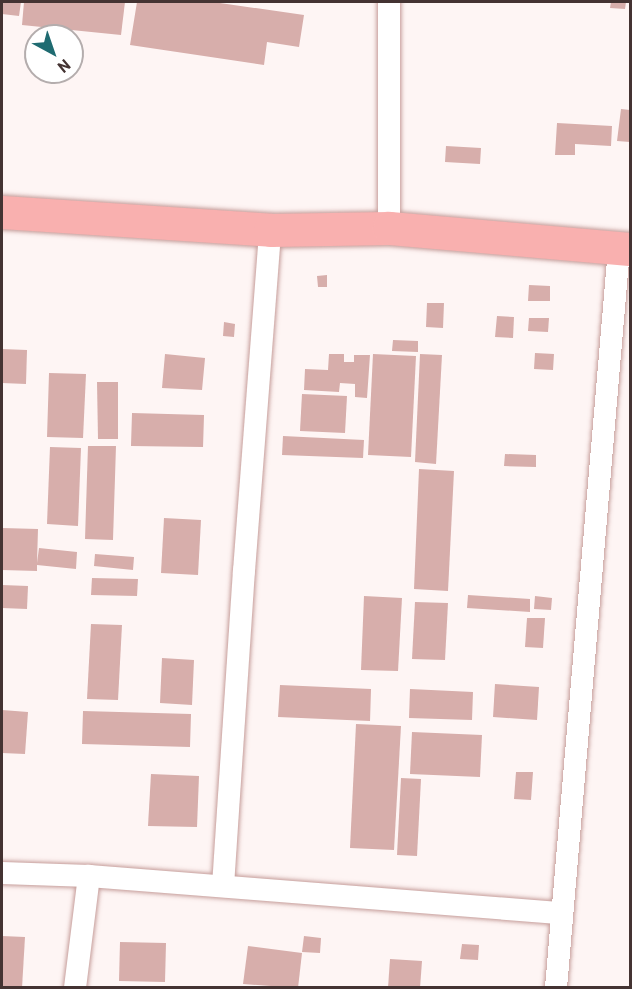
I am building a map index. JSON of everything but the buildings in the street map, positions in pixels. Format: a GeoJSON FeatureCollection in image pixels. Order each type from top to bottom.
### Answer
{"type":"FeatureCollection","features":[{"type":"Feature","properties":{"kind":"main road"},"geometry":{"type":"LineString","coordinates":[[2,212],[270,230],[389,228],[625,248]]}},
{"type":"Feature","properties":{"kind":"street"},"geometry":{"type":"LineString","coordinates":[[389,2],[389,228]]}},
{"type":"Feature","properties":{"kind":"street"},"geometry":{"type":"LineString","coordinates":[[224,886],[244,571],[270,230]]}},
{"type":"Feature","properties":{"kind":"street"},"geometry":{"type":"LineString","coordinates":[[556,987],[625,248]]}},
{"type":"Feature","properties":{"kind":"street"},"geometry":{"type":"LineString","coordinates":[[2,873],[89,876],[562,913]]}},
{"type":"Feature","properties":{"kind":"street"},"geometry":{"type":"LineString","coordinates":[[75,987],[89,876]]}}]}
